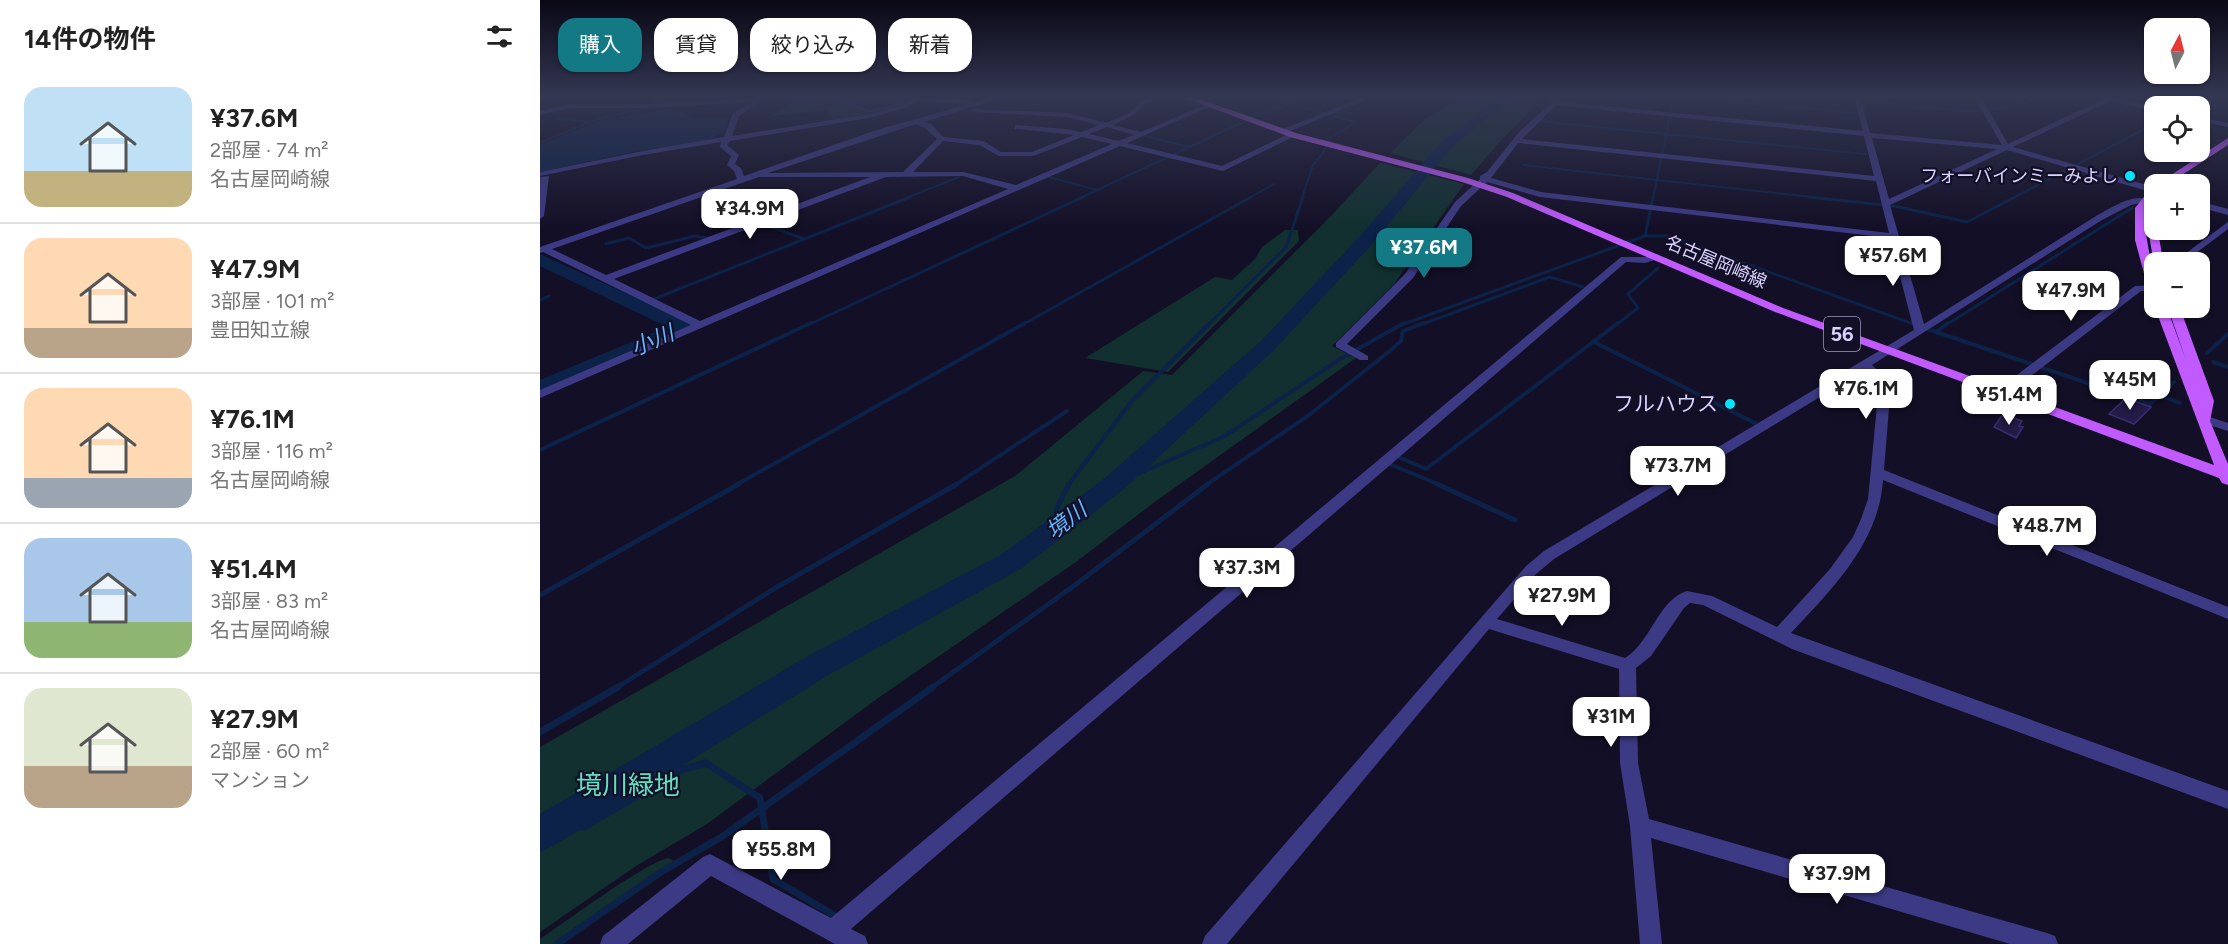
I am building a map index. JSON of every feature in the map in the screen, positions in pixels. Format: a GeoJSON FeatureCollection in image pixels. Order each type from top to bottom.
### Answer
{"type":"FeatureCollection","features":[{"type":"Feature","properties":{"kind":"main road","name":"名古屋岡崎線"},"geometry":{"type":"LineString","coordinates":[[1316,141],[1465,180],[1481,181],[1779,310],[2227,478]]}},
{"type":"Feature","properties":{"kind":"main road"},"geometry":{"type":"LineString","coordinates":[[2177,174],[2228,141]]}},
{"type":"Feature","properties":{"kind":"main road"},"geometry":{"type":"LineString","coordinates":[[2144,203],[2140,208],[2140,240],[2144,254]]}},
{"type":"Feature","properties":{"kind":"main road"},"geometry":{"type":"LineString","coordinates":[[2165,318],[2193,397],[2227,478]]}},
{"type":"Feature","properties":{"kind":"main road"},"geometry":{"type":"LineString","coordinates":[[2178,318],[2207,401],[2204,419]]}},
{"type":"Feature","properties":{"kind":"street"},"geometry":{"type":"LineString","coordinates":[[540,174],[644,153],[721,141]]}},
{"type":"Feature","properties":{"kind":"street"},"geometry":{"type":"LineString","coordinates":[[727,141],[723,145],[735,155],[731,165],[736,167],[741,180]]}},
{"type":"Feature","properties":{"kind":"street"},"geometry":{"type":"LineString","coordinates":[[542,249],[857,141]]}},
{"type":"Feature","properties":{"kind":"street"},"geometry":{"type":"LineString","coordinates":[[905,175],[939,141]]}},
{"type":"Feature","properties":{"kind":"street"},"geometry":{"type":"LineString","coordinates":[[962,141],[981,143],[999,154],[1033,154],[1066,141]]}},
{"type":"Feature","properties":{"kind":"street"},"geometry":{"type":"LineString","coordinates":[[1112,141],[1223,169],[1281,141]]}},
{"type":"Feature","properties":{"kind":"street"},"geometry":{"type":"LineString","coordinates":[[540,394],[1125,141]]}},
{"type":"Feature","properties":{"kind":"street"},"geometry":{"type":"LineString","coordinates":[[1363,357],[1340,345],[1409,276],[1458,204],[1517,141]]}},
{"type":"Feature","properties":{"kind":"street"},"geometry":{"type":"LineString","coordinates":[[1518,141],[1878,179]]}},
{"type":"Feature","properties":{"kind":"street"},"geometry":{"type":"LineString","coordinates":[[1869,141],[1920,331]]}},
{"type":"Feature","properties":{"kind":"street"},"geometry":{"type":"LineString","coordinates":[[1932,141],[2007,148],[2144,191]]}},
{"type":"Feature","properties":{"kind":"street"},"geometry":{"type":"LineString","coordinates":[[2003,141],[2007,148]]}},
{"type":"Feature","properties":{"kind":"street"},"geometry":{"type":"LineString","coordinates":[[1884,202],[1892,202],[2021,141]]}},
{"type":"Feature","properties":{"kind":"street"},"geometry":{"type":"LineString","coordinates":[[1033,154],[1041,159]]}},
{"type":"Feature","properties":{"kind":"street"},"geometry":{"type":"LineString","coordinates":[[1048,165],[1056,171]]}},
{"type":"Feature","properties":{"kind":"street"},"geometry":{"type":"LineString","coordinates":[[753,176],[963,174],[1017,188]]}},
{"type":"Feature","properties":{"kind":"street"},"geometry":{"type":"LineString","coordinates":[[605,279],[884,175]]}},
{"type":"Feature","properties":{"kind":"street"},"geometry":{"type":"LineString","coordinates":[[540,179],[546,178],[540,216]]}},
{"type":"Feature","properties":{"kind":"street"},"geometry":{"type":"LineString","coordinates":[[1481,181],[1540,194],[1893,236]]}},
{"type":"Feature","properties":{"kind":"street"},"geometry":{"type":"LineString","coordinates":[[1213,944],[1531,570],[1563,545],[1920,331],[2099,218],[2144,196]]}},
{"type":"Feature","properties":{"kind":"street"},"geometry":{"type":"LineString","coordinates":[[2210,207],[2228,212]]}},
{"type":"Feature","properties":{"kind":"street"},"geometry":{"type":"LineString","coordinates":[[2192,252],[2228,225]]}},
{"type":"Feature","properties":{"kind":"street"},"geometry":{"type":"LineString","coordinates":[[542,249],[699,325]]}},
{"type":"Feature","properties":{"kind":"street"},"geometry":{"type":"LineString","coordinates":[[832,931],[1624,259],[1645,260],[1655,257]]}},
{"type":"Feature","properties":{"kind":"street"},"geometry":{"type":"LineString","coordinates":[[2001,393],[2139,288],[2144,288]]}},
{"type":"Feature","properties":{"kind":"street"},"geometry":{"type":"LineString","coordinates":[[1779,635],[1840,565],[1871,515],[1885,383],[1865,364]]}},
{"type":"Feature","properties":{"kind":"street"},"geometry":{"type":"LineString","coordinates":[[2204,419],[2228,426]]}},
{"type":"Feature","properties":{"kind":"street"},"geometry":{"type":"LineString","coordinates":[[1877,472],[2228,613]]}},
{"type":"Feature","properties":{"kind":"street"},"geometry":{"type":"LineString","coordinates":[[1485,622],[1627,665],[1639,660],[1676,605],[1687,597],[1706,600],[1779,635],[2228,801]]}},
{"type":"Feature","properties":{"kind":"street"},"geometry":{"type":"LineString","coordinates":[[1627,665],[1629,763],[1640,826],[1651,944]]}},
{"type":"Feature","properties":{"kind":"street"},"geometry":{"type":"LineString","coordinates":[[1640,826],[2047,944]]}},
{"type":"Feature","properties":{"kind":"street"},"geometry":{"type":"LineString","coordinates":[[611,944],[710,864],[857,944]]}},
{"type":"Feature","properties":{"kind":"green space"},"geometry":{"type":"Polygon","coordinates":[[[1402,141],[1500,141],[1471,175],[1390,153],[1402,141]]]}},
{"type":"Feature","properties":{"kind":"green space","name":"境川緑地"},"geometry":{"type":"Polygon","coordinates":[[[1380,163],[1464,184],[1394,284],[1332,346],[1356,358],[1152,504],[1076,562],[881,696],[707,824],[636,866],[540,932],[540,747],[1015,476],[1143,371],[1172,375],[1330,217],[1380,163]]]}},
{"type":"Feature","properties":{"kind":"green space"},"geometry":{"type":"Polygon","coordinates":[[[1285,230],[1298,230],[1299,241],[1168,372],[1085,358],[1215,277],[1232,280],[1255,259],[1262,247],[1285,230]]]}},
{"type":"Feature","properties":{"kind":"green space"},"geometry":{"type":"Polygon","coordinates":[[[669,858],[674,861],[553,944],[540,944],[540,939],[605,894],[643,870],[669,858]]]}},
{"type":"Feature","properties":{"kind":"water"},"geometry":{"type":"Polygon","coordinates":[[[550,141],[706,141],[643,150],[540,172],[540,145],[550,141]]]}},
{"type":"Feature","properties":{"kind":"building"},"geometry":{"type":"Polygon","coordinates":[[[2126,398],[2151,407],[2134,424],[2109,414],[2126,398]]]}},
{"type":"Feature","properties":{"kind":"building"},"geometry":{"type":"Polygon","coordinates":[[[2003,414],[2022,421],[2019,426],[2023,427],[2016,438],[1994,427],[2003,414]]]}},
{"type":"Feature","properties":{"kind":"waterway"},"geometry":{"type":"LineString","coordinates":[[540,143],[545,141]]}},
{"type":"Feature","properties":{"kind":"waterway"},"geometry":{"type":"LineString","coordinates":[[1165,141],[1189,147]]}},
{"type":"Feature","properties":{"kind":"waterway"},"geometry":{"type":"LineString","coordinates":[[1080,198],[1202,141]]}},
{"type":"Feature","properties":{"kind":"waterway"},"geometry":{"type":"LineString","coordinates":[[1302,198],[1313,165],[1323,153],[1328,141]]}},
{"type":"Feature","properties":{"kind":"waterway","name":"境川"},"geometry":{"type":"LineString","coordinates":[[540,834],[819,665],[1012,561],[1114,484],[1160,440],[1268,345],[1367,239],[1450,141]]}},
{"type":"Feature","properties":{"kind":"waterway"},"geometry":{"type":"LineString","coordinates":[[1657,180],[1665,141]]}},
{"type":"Feature","properties":{"kind":"waterway"},"geometry":{"type":"LineString","coordinates":[[1737,141],[1866,154]]}},
{"type":"Feature","properties":{"kind":"waterway"},"geometry":{"type":"LineString","coordinates":[[2013,198],[2122,141]]}},
{"type":"Feature","properties":{"kind":"waterway"},"geometry":{"type":"LineString","coordinates":[[1523,165],[1657,180]]}},
{"type":"Feature","properties":{"kind":"waterway"},"geometry":{"type":"LineString","coordinates":[[906,198],[959,177]]}},
{"type":"Feature","properties":{"kind":"waterway"},"geometry":{"type":"LineString","coordinates":[[1049,177],[1097,190]]}},
{"type":"Feature","properties":{"kind":"waterway"},"geometry":{"type":"LineString","coordinates":[[1653,198],[1657,180]]}},
{"type":"Feature","properties":{"kind":"waterway"},"geometry":{"type":"LineString","coordinates":[[1657,180],[1822,198]]}},
{"type":"Feature","properties":{"kind":"waterway"},"geometry":{"type":"LineString","coordinates":[[1249,198],[1274,184]]}},
{"type":"Feature","properties":{"kind":"waterway"},"geometry":{"type":"LineString","coordinates":[[639,305],[910,197]]}},
{"type":"Feature","properties":{"kind":"waterway"},"geometry":{"type":"LineString","coordinates":[[808,325],[1083,197]]}},
{"type":"Feature","properties":{"kind":"waterway"},"geometry":{"type":"LineString","coordinates":[[1022,325],[1251,197]]}},
{"type":"Feature","properties":{"kind":"waterway"},"geometry":{"type":"LineString","coordinates":[[1068,485],[1132,401],[1286,247],[1303,197]]}},
{"type":"Feature","properties":{"kind":"waterway"},"geometry":{"type":"LineString","coordinates":[[1645,236],[1653,197]]}},
{"type":"Feature","properties":{"kind":"waterway"},"geometry":{"type":"LineString","coordinates":[[1809,197],[1894,206],[1967,222],[2015,197]]}},
{"type":"Feature","properties":{"kind":"waterway"},"geometry":{"type":"LineString","coordinates":[[1946,325],[2132,208]]}},
{"type":"Feature","properties":{"kind":"waterway"},"geometry":{"type":"LineString","coordinates":[[759,222],[804,239]]}},
{"type":"Feature","properties":{"kind":"waterway"},"geometry":{"type":"LineString","coordinates":[[606,244],[629,238],[646,248],[695,236],[708,238]]}},
{"type":"Feature","properties":{"kind":"waterway"},"geometry":{"type":"LineString","coordinates":[[1401,325],[1645,236]]}},
{"type":"Feature","properties":{"kind":"waterway"},"geometry":{"type":"LineString","coordinates":[[1645,236],[1667,236],[1683,241],[1916,325]]}},
{"type":"Feature","properties":{"kind":"waterway","name":"小川"},"geometry":{"type":"LineString","coordinates":[[540,259],[684,327],[540,388]]}},
{"type":"Feature","properties":{"kind":"waterway"},"geometry":{"type":"LineString","coordinates":[[1616,325],[1638,308],[1628,294],[1658,268]]}},
{"type":"Feature","properties":{"kind":"waterway"},"geometry":{"type":"LineString","coordinates":[[1420,325],[1550,277],[1583,287]]}},
{"type":"Feature","properties":{"kind":"waterway"},"geometry":{"type":"LineString","coordinates":[[540,300],[549,296]]}},
{"type":"Feature","properties":{"kind":"waterway"},"geometry":{"type":"LineString","coordinates":[[540,450],[811,323]]}},
{"type":"Feature","properties":{"kind":"waterway"},"geometry":{"type":"LineString","coordinates":[[736,485],[1025,323]]}},
{"type":"Feature","properties":{"kind":"waterway"},"geometry":{"type":"LineString","coordinates":[[1114,484],[1223,437],[1340,359],[1404,323]]}},
{"type":"Feature","properties":{"kind":"waterway"},"geometry":{"type":"LineString","coordinates":[[1206,485],[1309,415],[1391,350],[1401,341],[1403,331],[1424,323]]}},
{"type":"Feature","properties":{"kind":"waterway"},"geometry":{"type":"LineString","coordinates":[[1396,456],[1426,469],[1618,323]]}},
{"type":"Feature","properties":{"kind":"waterway"},"geometry":{"type":"LineString","coordinates":[[1912,323],[1936,332]]}},
{"type":"Feature","properties":{"kind":"waterway"},"geometry":{"type":"LineString","coordinates":[[1936,332],[1948,323]]}},
{"type":"Feature","properties":{"kind":"waterway"},"geometry":{"type":"LineString","coordinates":[[1936,332],[2150,404],[2160,395]]}},
{"type":"Feature","properties":{"kind":"waterway"},"geometry":{"type":"LineString","coordinates":[[2207,353],[2228,334]]}},
{"type":"Feature","properties":{"kind":"waterway"},"geometry":{"type":"LineString","coordinates":[[1594,342],[1755,423]]}},
{"type":"Feature","properties":{"kind":"waterway"},"geometry":{"type":"LineString","coordinates":[[2213,362],[2228,367]]}},
{"type":"Feature","properties":{"kind":"waterway"},"geometry":{"type":"LineString","coordinates":[[2160,395],[2174,382]]}},
{"type":"Feature","properties":{"kind":"waterway"},"geometry":{"type":"LineString","coordinates":[[2160,395],[2180,403]]}},
{"type":"Feature","properties":{"kind":"waterway"},"geometry":{"type":"LineString","coordinates":[[955,485],[1067,411]]}},
{"type":"Feature","properties":{"kind":"waterway"},"geometry":{"type":"LineString","coordinates":[[1387,463],[1440,485]]}},
{"type":"Feature","properties":{"kind":"waterway"},"geometry":{"type":"LineString","coordinates":[[540,595],[739,484]]}},
{"type":"Feature","properties":{"kind":"waterway"},"geometry":{"type":"LineString","coordinates":[[616,688],[777,587],[957,484]]}},
{"type":"Feature","properties":{"kind":"waterway"},"geometry":{"type":"LineString","coordinates":[[1055,529],[1057,507],[1069,484]]}},
{"type":"Feature","properties":{"kind":"waterway"},"geometry":{"type":"LineString","coordinates":[[931,688],[1075,585],[1208,484]]}},
{"type":"Feature","properties":{"kind":"waterway"},"geometry":{"type":"LineString","coordinates":[[1437,484],[1515,520]]}},
{"type":"Feature","properties":{"kind":"waterway"},"geometry":{"type":"LineString","coordinates":[[540,732],[618,687]]}},
{"type":"Feature","properties":{"kind":"waterway"},"geometry":{"type":"LineString","coordinates":[[762,809],[933,687]]}},
{"type":"Feature","properties":{"kind":"waterway"},"geometry":{"type":"LineString","coordinates":[[555,825],[584,827],[683,769],[706,763],[760,798],[762,809]]}},
{"type":"Feature","properties":{"kind":"waterway"},"geometry":{"type":"LineString","coordinates":[[557,944],[658,874],[723,836],[762,809]]}},
{"type":"Feature","properties":{"kind":"waterway"},"geometry":{"type":"LineString","coordinates":[[762,809],[773,879],[839,918]]}},
{"type":"Feature","properties":{"kind":"place","name":"フォーバインミーみよし"},"geometry":{"type":"Point","coordinates":[2130,176]}},
{"type":"Feature","properties":{"kind":"place","name":"フルハウス"},"geometry":{"type":"Point","coordinates":[1730,404]}}]}
